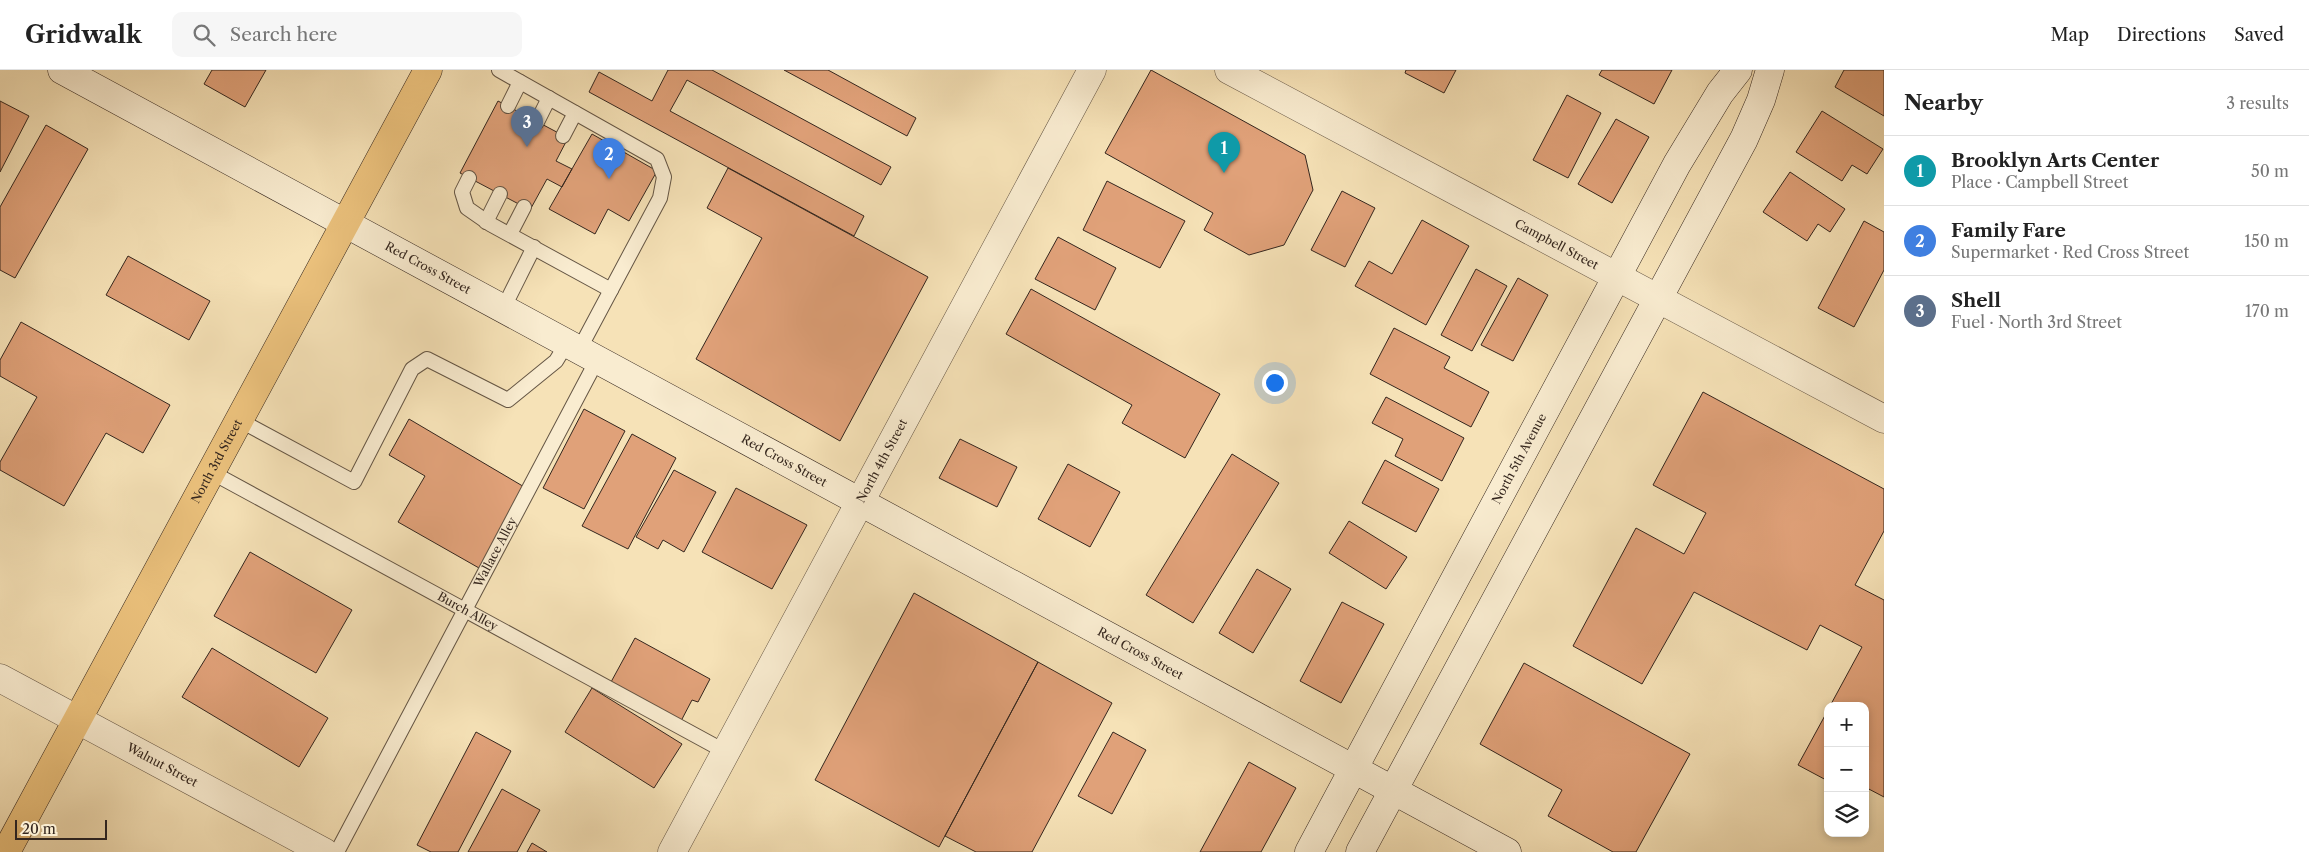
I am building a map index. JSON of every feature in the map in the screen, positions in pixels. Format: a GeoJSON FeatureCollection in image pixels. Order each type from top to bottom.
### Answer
{"type":"FeatureCollection","features":[{"type":"Feature","properties":{"kind":"main road","name":"North 3rd Street"},"geometry":{"type":"LineString","coordinates":[[6,852],[428,70]]}},
{"type":"Feature","properties":{"kind":"street","name":"Red Cross Street"},"geometry":{"type":"LineString","coordinates":[[62,70],[1507,852]]}},
{"type":"Feature","properties":{"kind":"street","name":"North 4th Street"},"geometry":{"type":"LineString","coordinates":[[672,852],[1092,70]]}},
{"type":"Feature","properties":{"kind":"street","name":"Campbell Street"},"geometry":{"type":"LineString","coordinates":[[1229,70],[1884,420]]}},
{"type":"Feature","properties":{"kind":"street","name":"North 5th Avenue"},"geometry":{"type":"LineString","coordinates":[[1309,852],[1677,164],[1720,93],[1738,70]]}},
{"type":"Feature","properties":{"kind":"street"},"geometry":{"type":"LineString","coordinates":[[1360,852],[1744,138],[1770,70]]}},
{"type":"Feature","properties":{"kind":"street","name":"Walnut Street"},"geometry":{"type":"LineString","coordinates":[[0,678],[324,852]]}},
{"type":"Feature","properties":{"kind":"lane"},"geometry":{"type":"LineString","coordinates":[[239,420],[354,482],[412,369],[427,359],[508,400],[556,362],[581,351],[660,198],[664,177],[657,159],[499,70]]}},
{"type":"Feature","properties":{"kind":"lane"},"geometry":{"type":"LineString","coordinates":[[508,106],[520,82]]}},
{"type":"Feature","properties":{"kind":"lane"},"geometry":{"type":"LineString","coordinates":[[537,122],[549,98]]}},
{"type":"Feature","properties":{"kind":"lane"},"geometry":{"type":"LineString","coordinates":[[562,136],[575,113]]}},
{"type":"Feature","properties":{"kind":"lane"},"geometry":{"type":"LineString","coordinates":[[469,178],[462,192],[466,208],[486,222],[611,290]]}},
{"type":"Feature","properties":{"kind":"lane"},"geometry":{"type":"LineString","coordinates":[[486,222],[500,194]]}},
{"type":"Feature","properties":{"kind":"lane"},"geometry":{"type":"LineString","coordinates":[[510,234],[524,207]]}},
{"type":"Feature","properties":{"kind":"lane"},"geometry":{"type":"LineString","coordinates":[[503,309],[534,247]]}},
{"type":"Feature","properties":{"kind":"lane","name":"Wallace Alley"},"geometry":{"type":"LineString","coordinates":[[337,852],[465,610],[581,351]]}},
{"type":"Feature","properties":{"kind":"lane","name":"Burch Alley"},"geometry":{"type":"LineString","coordinates":[[211,472],[726,752]]}},
{"type":"Feature","properties":{"kind":"building"},"geometry":{"type":"Polygon","coordinates":[[[212,70],[266,70],[245,107],[204,84],[212,70]]]}},
{"type":"Feature","properties":{"kind":"building"},"geometry":{"type":"Polygon","coordinates":[[[668,70],[712,70],[891,167],[881,185],[687,80],[670,111],[864,216],[854,236],[589,92],[599,72],[652,101],[668,70]]]}},
{"type":"Feature","properties":{"kind":"building"},"geometry":{"type":"Polygon","coordinates":[[[784,70],[828,70],[916,118],[907,136],[784,70]]]}},
{"type":"Feature","properties":{"kind":"building"},"geometry":{"type":"Polygon","coordinates":[[[1151,70],[1305,155],[1313,190],[1284,245],[1249,255],[1204,230],[1213,213],[1105,153],[1151,70]]]}},
{"type":"Feature","properties":{"kind":"building"},"geometry":{"type":"Polygon","coordinates":[[[1406,70],[1456,70],[1444,93],[1405,73],[1406,70]]]}},
{"type":"Feature","properties":{"kind":"building"},"geometry":{"type":"Polygon","coordinates":[[[1602,70],[1672,70],[1654,104],[1599,75],[1602,70]]]}},
{"type":"Feature","properties":{"kind":"building"},"geometry":{"type":"Polygon","coordinates":[[[1844,70],[1884,70],[1884,116],[1835,87],[1844,70]]]}},
{"type":"Feature","properties":{"kind":"building"},"geometry":{"type":"Polygon","coordinates":[[[1567,95],[1601,113],[1568,178],[1533,160],[1567,95]]]}},
{"type":"Feature","properties":{"kind":"building"},"geometry":{"type":"Polygon","coordinates":[[[0,101],[29,116],[0,172],[0,101]]]}},
{"type":"Feature","properties":{"kind":"building"},"geometry":{"type":"Polygon","coordinates":[[[498,101],[568,138],[556,161],[572,169],[562,187],[547,179],[530,210],[460,173],[498,101]]]}},
{"type":"Feature","properties":{"kind":"building"},"geometry":{"type":"Polygon","coordinates":[[[1822,111],[1883,149],[1867,174],[1852,165],[1842,181],[1796,152],[1822,111]]]}},
{"type":"Feature","properties":{"kind":"building"},"geometry":{"type":"Polygon","coordinates":[[[1616,119],[1649,137],[1612,203],[1578,184],[1616,119]]]}},
{"type":"Feature","properties":{"kind":"building"},"geometry":{"type":"Polygon","coordinates":[[[46,125],[88,149],[15,278],[0,270],[0,207],[46,125]]]}},
{"type":"Feature","properties":{"kind":"building"},"geometry":{"type":"Polygon","coordinates":[[[592,134],[657,171],[629,221],[608,209],[595,234],[549,209],[592,134]]]}},
{"type":"Feature","properties":{"kind":"building"},"geometry":{"type":"Polygon","coordinates":[[[728,168],[928,277],[840,441],[696,359],[762,238],[707,208],[728,168]]]}},
{"type":"Feature","properties":{"kind":"building"},"geometry":{"type":"Polygon","coordinates":[[[1790,172],[1845,209],[1830,232],[1818,224],[1807,241],[1763,212],[1790,172]]]}},
{"type":"Feature","properties":{"kind":"building"},"geometry":{"type":"Polygon","coordinates":[[[1107,181],[1185,221],[1160,268],[1083,230],[1107,181]]]}},
{"type":"Feature","properties":{"kind":"building"},"geometry":{"type":"Polygon","coordinates":[[[1342,191],[1375,208],[1345,267],[1311,250],[1342,191]]]}},
{"type":"Feature","properties":{"kind":"building"},"geometry":{"type":"Polygon","coordinates":[[[1422,220],[1469,246],[1426,325],[1355,286],[1369,261],[1392,274],[1422,220]]]}},
{"type":"Feature","properties":{"kind":"building"},"geometry":{"type":"Polygon","coordinates":[[[1864,221],[1884,232],[1884,270],[1854,327],[1818,308],[1864,221]]]}},
{"type":"Feature","properties":{"kind":"building"},"geometry":{"type":"Polygon","coordinates":[[[1058,237],[1116,268],[1095,310],[1035,279],[1058,237]]]}},
{"type":"Feature","properties":{"kind":"building"},"geometry":{"type":"Polygon","coordinates":[[[128,256],[210,301],[189,340],[106,295],[128,256]]]}},
{"type":"Feature","properties":{"kind":"building"},"geometry":{"type":"Polygon","coordinates":[[[1476,269],[1507,286],[1472,351],[1441,335],[1476,269]]]}},
{"type":"Feature","properties":{"kind":"building"},"geometry":{"type":"Polygon","coordinates":[[[1518,278],[1548,295],[1513,361],[1481,345],[1518,278]]]}},
{"type":"Feature","properties":{"kind":"building"},"geometry":{"type":"Polygon","coordinates":[[[1031,289],[1220,394],[1185,458],[1122,423],[1132,405],[1006,334],[1031,289]]]}},
{"type":"Feature","properties":{"kind":"building"},"geometry":{"type":"Polygon","coordinates":[[[21,322],[170,405],[143,453],[106,433],[64,506],[0,470],[0,462],[37,397],[0,376],[0,360],[21,322]]]}},
{"type":"Feature","properties":{"kind":"building"},"geometry":{"type":"Polygon","coordinates":[[[1394,328],[1450,357],[1444,368],[1489,392],[1471,427],[1370,374],[1394,328]]]}},
{"type":"Feature","properties":{"kind":"building"},"geometry":{"type":"Polygon","coordinates":[[[1703,392],[1884,489],[1884,531],[1855,585],[1884,600],[1884,797],[1869,789],[1869,702],[1832,702],[1862,647],[1820,625],[1807,650],[1694,592],[1642,684],[1573,646],[1636,528],[1684,554],[1706,513],[1653,485],[1703,392]]]}},
{"type":"Feature","properties":{"kind":"building"},"geometry":{"type":"Polygon","coordinates":[[[1386,397],[1464,438],[1442,481],[1395,456],[1403,439],[1372,423],[1386,397]]]}},
{"type":"Feature","properties":{"kind":"building"},"geometry":{"type":"Polygon","coordinates":[[[584,409],[625,431],[584,509],[543,488],[584,409]]]}},
{"type":"Feature","properties":{"kind":"building"},"geometry":{"type":"Polygon","coordinates":[[[409,419],[526,488],[479,568],[398,522],[425,476],[389,455],[409,419]]]}},
{"type":"Feature","properties":{"kind":"building"},"geometry":{"type":"Polygon","coordinates":[[[632,434],[676,458],[628,549],[582,526],[632,434]]]}},
{"type":"Feature","properties":{"kind":"building"},"geometry":{"type":"Polygon","coordinates":[[[960,439],[1017,467],[997,507],[939,478],[960,439]]]}},
{"type":"Feature","properties":{"kind":"building"},"geometry":{"type":"Polygon","coordinates":[[[1232,454],[1279,483],[1193,623],[1146,595],[1232,454]]]}},
{"type":"Feature","properties":{"kind":"building"},"geometry":{"type":"Polygon","coordinates":[[[1385,460],[1439,489],[1416,532],[1362,503],[1385,460]]]}},
{"type":"Feature","properties":{"kind":"building"},"geometry":{"type":"Polygon","coordinates":[[[1068,464],[1120,492],[1090,547],[1038,519],[1068,464]]]}},
{"type":"Feature","properties":{"kind":"building"},"geometry":{"type":"Polygon","coordinates":[[[674,470],[716,492],[684,552],[663,540],[658,549],[636,537],[674,470]]]}},
{"type":"Feature","properties":{"kind":"building"},"geometry":{"type":"Polygon","coordinates":[[[736,488],[807,525],[772,589],[702,552],[736,488]]]}},
{"type":"Feature","properties":{"kind":"building"},"geometry":{"type":"Polygon","coordinates":[[[1349,521],[1407,557],[1386,589],[1329,553],[1349,521]]]}},
{"type":"Feature","properties":{"kind":"building"},"geometry":{"type":"Polygon","coordinates":[[[250,552],[352,610],[316,673],[214,616],[250,552]]]}},
{"type":"Feature","properties":{"kind":"building"},"geometry":{"type":"Polygon","coordinates":[[[1257,569],[1291,589],[1253,653],[1219,633],[1257,569]]]}},
{"type":"Feature","properties":{"kind":"building"},"geometry":{"type":"Polygon","coordinates":[[[914,593],[1038,662],[939,847],[815,780],[914,593]]]}},
{"type":"Feature","properties":{"kind":"building"},"geometry":{"type":"Polygon","coordinates":[[[1342,602],[1384,624],[1341,703],[1300,681],[1342,602]]]}},
{"type":"Feature","properties":{"kind":"building"},"geometry":{"type":"Polygon","coordinates":[[[635,638],[710,679],[698,702],[692,700],[681,721],[611,682],[635,638]]]}},
{"type":"Feature","properties":{"kind":"building"},"geometry":{"type":"Polygon","coordinates":[[[212,648],[328,718],[299,767],[182,697],[212,648]]]}},
{"type":"Feature","properties":{"kind":"building"},"geometry":{"type":"Polygon","coordinates":[[[1038,662],[1112,703],[1032,852],[976,852],[945,836],[1038,662]]]}},
{"type":"Feature","properties":{"kind":"building"},"geometry":{"type":"Polygon","coordinates":[[[1524,663],[1690,754],[1636,852],[1613,852],[1548,816],[1562,790],[1480,744],[1524,663]]]}},
{"type":"Feature","properties":{"kind":"building"},"geometry":{"type":"Polygon","coordinates":[[[592,688],[682,744],[654,788],[565,732],[592,688]]]}},
{"type":"Feature","properties":{"kind":"building"},"geometry":{"type":"Polygon","coordinates":[[[1824,717],[1824,779],[1798,765],[1824,717]]]}},
{"type":"Feature","properties":{"kind":"building"},"geometry":{"type":"Polygon","coordinates":[[[476,732],[511,751],[458,852],[431,852],[417,845],[476,732]]]}},
{"type":"Feature","properties":{"kind":"building"},"geometry":{"type":"Polygon","coordinates":[[[1113,732],[1146,750],[1112,814],[1078,796],[1113,732]]]}},
{"type":"Feature","properties":{"kind":"building"},"geometry":{"type":"Polygon","coordinates":[[[1249,762],[1296,788],[1261,852],[1200,852],[1249,762]]]}},
{"type":"Feature","properties":{"kind":"building"},"geometry":{"type":"Polygon","coordinates":[[[502,789],[540,810],[517,852],[468,852],[502,789]]]}},
{"type":"Feature","properties":{"kind":"building"},"geometry":{"type":"Polygon","coordinates":[[[532,843],[547,852],[527,852],[532,843]]]}},
{"type":"Feature","properties":{"kind":"place","name":"Shell"},"geometry":{"type":"Point","coordinates":[527,147]}},
{"type":"Feature","properties":{"kind":"place","name":"Brooklyn Arts Center"},"geometry":{"type":"Point","coordinates":[1224,173]}},
{"type":"Feature","properties":{"kind":"place","name":"Family Fare"},"geometry":{"type":"Point","coordinates":[609,179]}}]}
